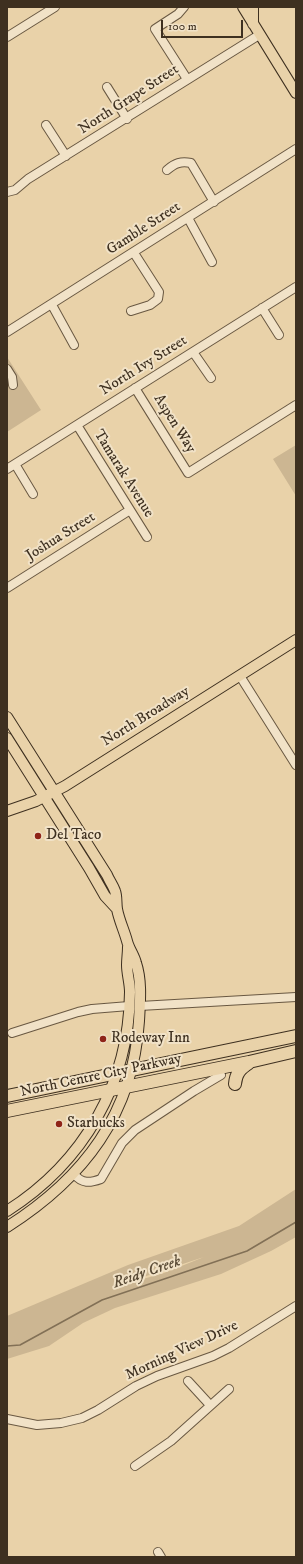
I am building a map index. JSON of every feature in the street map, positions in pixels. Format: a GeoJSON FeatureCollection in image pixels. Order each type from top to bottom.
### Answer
{"type":"FeatureCollection","features":[{"type":"Feature","properties":{"kind":"highway","name":"North Centre City Parkway"},"geometry":{"type":"LineString","coordinates":[[7,1096],[296,1036]]}},
{"type":"Feature","properties":{"kind":"highway","name":"North Centre City Parkway"},"geometry":{"type":"LineString","coordinates":[[7,1111],[245,1065],[296,1051]]}},
{"type":"Feature","properties":{"kind":"highway"},"geometry":{"type":"LineString","coordinates":[[221,1075],[245,1065]]}},
{"type":"Feature","properties":{"kind":"highway"},"geometry":{"type":"LineString","coordinates":[[235,1084],[236,1075],[245,1065]]}},
{"type":"Feature","properties":{"kind":"main road"},"geometry":{"type":"LineString","coordinates":[[243,7],[296,93]]}},
{"type":"Feature","properties":{"kind":"main road"},"geometry":{"type":"LineString","coordinates":[[253,7],[253,24]]}},
{"type":"Feature","properties":{"kind":"main road","name":"North Broadway"},"geometry":{"type":"LineString","coordinates":[[7,811],[44,797],[55,791],[296,640]]}},
{"type":"Feature","properties":{"kind":"main road"},"geometry":{"type":"LineString","coordinates":[[7,717],[55,791],[107,875],[115,891],[117,909],[128,946],[136,964],[140,1006],[137,1040],[132,1070],[121,1102],[103,1136],[74,1174],[36,1208],[7,1227]]}},
{"type":"Feature","properties":{"kind":"main road"},"geometry":{"type":"LineString","coordinates":[[7,738],[89,868],[104,896],[117,909]]}},
{"type":"Feature","properties":{"kind":"main road"},"geometry":{"type":"LineString","coordinates":[[7,1211],[43,1185],[61,1168],[77,1149],[98,1116],[110,1090],[117,1073],[125,1041],[130,992],[127,966],[128,946]]}},
{"type":"Feature","properties":{"kind":"street"},"geometry":{"type":"LineString","coordinates":[[7,37],[53,7]]}},
{"type":"Feature","properties":{"kind":"street"},"geometry":{"type":"LineString","coordinates":[[184,7],[178,14],[154,29],[187,79]]}},
{"type":"Feature","properties":{"kind":"street","name":"North Grape Street"},"geometry":{"type":"LineString","coordinates":[[11,191],[259,35]]}},
{"type":"Feature","properties":{"kind":"street"},"geometry":{"type":"LineString","coordinates":[[107,87],[127,118]]}},
{"type":"Feature","properties":{"kind":"street"},"geometry":{"type":"LineString","coordinates":[[46,125],[66,156]]}},
{"type":"Feature","properties":{"kind":"street","name":"Gamble Street"},"geometry":{"type":"LineString","coordinates":[[7,332],[52,305],[296,149]]}},
{"type":"Feature","properties":{"kind":"street"},"geometry":{"type":"LineString","coordinates":[[167,170],[175,164],[183,161],[191,163],[214,202]]}},
{"type":"Feature","properties":{"kind":"street"},"geometry":{"type":"LineString","coordinates":[[188,218],[212,262]]}},
{"type":"Feature","properties":{"kind":"street"},"geometry":{"type":"LineString","coordinates":[[131,311],[150,305],[158,298],[159,292],[134,253]]}},
{"type":"Feature","properties":{"kind":"street","name":"North Ivy Street"},"geometry":{"type":"LineString","coordinates":[[7,469],[296,287]]}},
{"type":"Feature","properties":{"kind":"street"},"geometry":{"type":"LineString","coordinates":[[52,305],[74,345]]}},
{"type":"Feature","properties":{"kind":"street"},"geometry":{"type":"LineString","coordinates":[[262,308],[279,335]]}},
{"type":"Feature","properties":{"kind":"street"},"geometry":{"type":"LineString","coordinates":[[193,352],[211,378]]}},
{"type":"Feature","properties":{"kind":"street"},"geometry":{"type":"LineString","coordinates":[[7,369],[12,377],[13,385]]}},
{"type":"Feature","properties":{"kind":"street","name":"Aspen Way"},"geometry":{"type":"LineString","coordinates":[[135,388],[188,473],[296,405]]}},
{"type":"Feature","properties":{"kind":"street","name":"Tamarak Avenue"},"geometry":{"type":"LineString","coordinates":[[77,425],[146,537]]}},
{"type":"Feature","properties":{"kind":"street"},"geometry":{"type":"LineString","coordinates":[[15,464],[33,494]]}},
{"type":"Feature","properties":{"kind":"street","name":"Joshua Street"},"geometry":{"type":"LineString","coordinates":[[7,588],[130,510]]}},
{"type":"Feature","properties":{"kind":"street"},"geometry":{"type":"LineString","coordinates":[[240,676],[296,765]]}},
{"type":"Feature","properties":{"kind":"street"},"geometry":{"type":"LineString","coordinates":[[140,1006],[296,997]]}},
{"type":"Feature","properties":{"kind":"street"},"geometry":{"type":"LineString","coordinates":[[12,1034],[78,1012],[92,1009],[129,1006]]}},
{"type":"Feature","properties":{"kind":"street"},"geometry":{"type":"LineString","coordinates":[[74,1174],[79,1180],[90,1182],[101,1179],[122,1143],[135,1130],[221,1075]]}},
{"type":"Feature","properties":{"kind":"street","name":"Morning View Drive"},"geometry":{"type":"LineString","coordinates":[[7,1419],[37,1424],[60,1423],[82,1418],[98,1410],[136,1386],[213,1356],[229,1348],[296,1306]]}},
{"type":"Feature","properties":{"kind":"street"},"geometry":{"type":"LineString","coordinates":[[188,1381],[210,1405]]}},
{"type":"Feature","properties":{"kind":"street"},"geometry":{"type":"LineString","coordinates":[[135,1466],[171,1441],[229,1389]]}},
{"type":"Feature","properties":{"kind":"shaded area"},"geometry":{"type":"Polygon","coordinates":[[[7,357],[41,410],[7,432],[7,357]]]}},
{"type":"Feature","properties":{"kind":"shaded area"},"geometry":{"type":"Polygon","coordinates":[[[296,445],[296,496],[273,459],[296,445]]]}},
{"type":"Feature","properties":{"kind":"shaded area"},"geometry":{"type":"Polygon","coordinates":[[[296,1189],[296,1237],[271,1251],[221,1274],[115,1308],[83,1323],[49,1346],[7,1359],[7,1316],[128,1265],[239,1226],[296,1189]],[[204,1257],[122,1285],[164,1273],[204,1257]]]}},
{"type":"Feature","properties":{"kind":"waterway","name":"Reidy Creek"},"geometry":{"type":"LineString","coordinates":[[7,1346],[20,1345],[102,1300],[247,1251],[296,1222]]}},
{"type":"Feature","properties":{"kind":"place","name":"Del Taco"},"geometry":{"type":"Point","coordinates":[38,836]}},
{"type":"Feature","properties":{"kind":"place","name":"Rodeway Inn"},"geometry":{"type":"Point","coordinates":[103,1039]}},
{"type":"Feature","properties":{"kind":"place","name":"Starbucks"},"geometry":{"type":"Point","coordinates":[59,1124]}}]}
